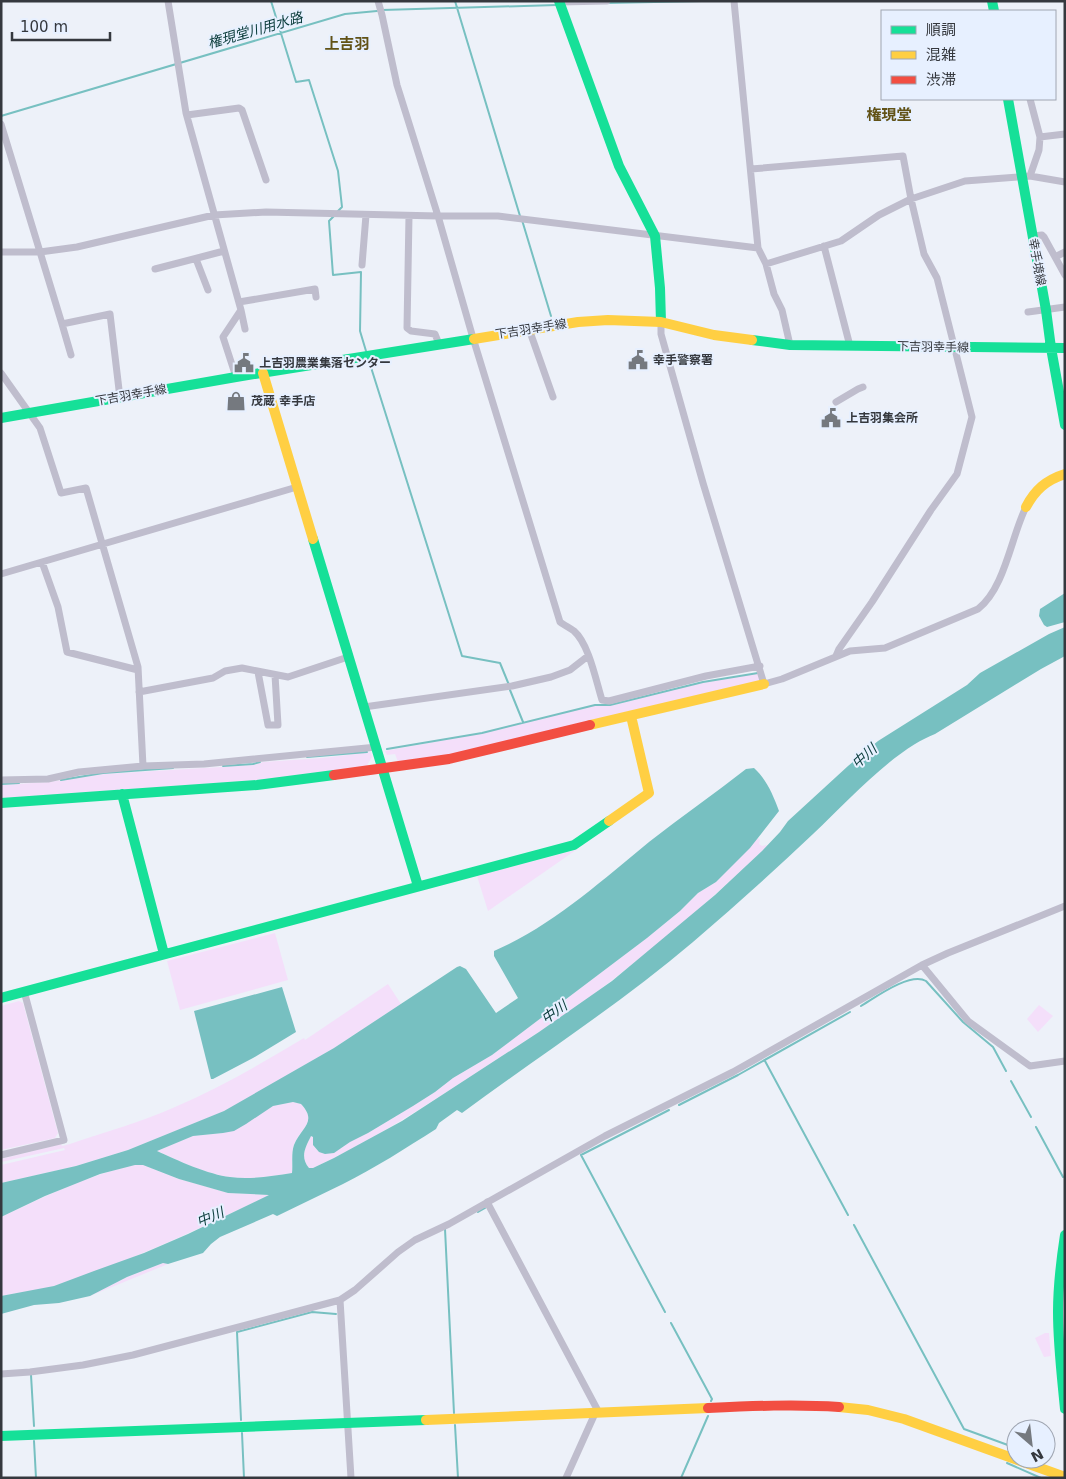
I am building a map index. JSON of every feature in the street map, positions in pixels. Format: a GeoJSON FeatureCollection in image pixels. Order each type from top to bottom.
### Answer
{"type":"FeatureCollection","features":[{"type":"Feature","properties":{"kind":"street"},"geometry":{"type":"LineString","coordinates":[[168,1],[187,115],[245,329]]}},
{"type":"Feature","properties":{"kind":"street"},"geometry":{"type":"LineString","coordinates":[[378,1],[397,85],[560,622],[574,631],[581,640],[602,700],[609,701],[706,676],[760,666]]}},
{"type":"Feature","properties":{"kind":"street"},"geometry":{"type":"LineString","coordinates":[[607,1],[559,2],[618,166],[655,236],[660,288],[661,334],[698,467],[764,684]]}},
{"type":"Feature","properties":{"kind":"street"},"geometry":{"type":"LineString","coordinates":[[734,1],[758,248],[766,264],[774,294],[782,310],[790,345]]}},
{"type":"Feature","properties":{"kind":"street","name":"幸手境線"},"geometry":{"type":"LineString","coordinates":[[1008,100],[1026,176],[1032,236],[1065,425]]}},
{"type":"Feature","properties":{"kind":"street"},"geometry":{"type":"LineString","coordinates":[[1026,176],[1039,150],[1040,137],[1030,100]]}},
{"type":"Feature","properties":{"kind":"street"},"geometry":{"type":"LineString","coordinates":[[187,115],[239,108],[242,110],[266,180]]}},
{"type":"Feature","properties":{"kind":"street"},"geometry":{"type":"LineString","coordinates":[[1,124],[71,355]]}},
{"type":"Feature","properties":{"kind":"street"},"geometry":{"type":"LineString","coordinates":[[1040,137],[1065,134]]}},
{"type":"Feature","properties":{"kind":"street"},"geometry":{"type":"LineString","coordinates":[[751,169],[903,156],[924,254],[937,278],[972,417],[957,474],[931,510],[836,656]]}},
{"type":"Feature","properties":{"kind":"street"},"geometry":{"type":"LineString","coordinates":[[766,264],[840,241],[879,215],[911,199],[965,181],[1026,176],[1065,182]]}},
{"type":"Feature","properties":{"kind":"street"},"geometry":{"type":"LineString","coordinates":[[1,252],[40,252],[77,247],[214,215],[266,212],[408,216],[498,216],[758,248]]}},
{"type":"Feature","properties":{"kind":"street"},"geometry":{"type":"LineString","coordinates":[[362,264],[366,215]]}},
{"type":"Feature","properties":{"kind":"street"},"geometry":{"type":"LineString","coordinates":[[408,216],[407,328],[410,331],[435,334],[439,344]]}},
{"type":"Feature","properties":{"kind":"street"},"geometry":{"type":"LineString","coordinates":[[1032,236],[1042,235],[1044,237],[1065,275]]}},
{"type":"Feature","properties":{"kind":"street"},"geometry":{"type":"LineString","coordinates":[[824,246],[850,346]]}},
{"type":"Feature","properties":{"kind":"street"},"geometry":{"type":"LineString","coordinates":[[155,269],[224,251]]}},
{"type":"Feature","properties":{"kind":"street"},"geometry":{"type":"LineString","coordinates":[[1055,257],[1065,252]]}},
{"type":"Feature","properties":{"kind":"street"},"geometry":{"type":"LineString","coordinates":[[196,259],[208,290]]}},
{"type":"Feature","properties":{"kind":"street"},"geometry":{"type":"LineString","coordinates":[[236,377],[223,337],[240,306],[315,289],[316,297]]}},
{"type":"Feature","properties":{"kind":"street"},"geometry":{"type":"LineString","coordinates":[[1028,312],[1065,307]]}},
{"type":"Feature","properties":{"kind":"street"},"geometry":{"type":"LineString","coordinates":[[62,324],[110,314],[120,398]]}},
{"type":"Feature","properties":{"kind":"street","name":"下吉羽幸手線"},"geometry":{"type":"LineString","coordinates":[[1,418],[473,338],[578,322],[608,320],[661,322],[714,335],[790,345],[1065,348]]}},
{"type":"Feature","properties":{"kind":"street"},"geometry":{"type":"LineString","coordinates":[[529,329],[553,397]]}},
{"type":"Feature","properties":{"kind":"street"},"geometry":{"type":"LineString","coordinates":[[1,373],[40,428],[61,493],[86,488],[138,670],[143,766]]}},
{"type":"Feature","properties":{"kind":"street"},"geometry":{"type":"LineString","coordinates":[[263,373],[418,886]]}},
{"type":"Feature","properties":{"kind":"street"},"geometry":{"type":"LineString","coordinates":[[836,402],[863,388]]}},
{"type":"Feature","properties":{"kind":"street"},"geometry":{"type":"LineString","coordinates":[[1,803],[257,785],[449,760],[764,684],[782,679],[850,651],[885,648],[970,614],[984,604],[992,594],[999,579],[1031,497],[1038,488],[1054,477],[1065,474]]}},
{"type":"Feature","properties":{"kind":"street"},"geometry":{"type":"LineString","coordinates":[[1,574],[297,487]]}},
{"type":"Feature","properties":{"kind":"street"},"geometry":{"type":"LineString","coordinates":[[42,562],[58,607],[67,652],[138,670]]}},
{"type":"Feature","properties":{"kind":"street"},"geometry":{"type":"LineString","coordinates":[[364,707],[512,686],[551,677],[570,670],[588,656]]}},
{"type":"Feature","properties":{"kind":"street"},"geometry":{"type":"LineString","coordinates":[[139,692],[213,678],[225,672],[242,668],[288,677],[348,657]]}},
{"type":"Feature","properties":{"kind":"street"},"geometry":{"type":"LineString","coordinates":[[258,672],[268,725],[278,725],[275,675]]}},
{"type":"Feature","properties":{"kind":"street"},"geometry":{"type":"LineString","coordinates":[[1,998],[574,845],[649,793],[631,716]]}},
{"type":"Feature","properties":{"kind":"street"},"geometry":{"type":"LineString","coordinates":[[1,780],[48,778],[79,772],[143,766],[204,764],[377,747]]}},
{"type":"Feature","properties":{"kind":"street"},"geometry":{"type":"LineString","coordinates":[[122,794],[164,954]]}},
{"type":"Feature","properties":{"kind":"street"},"geometry":{"type":"LineString","coordinates":[[1,1374],[83,1365],[133,1355],[340,1300],[355,1290],[414,1240],[449,1224],[605,1136],[733,1072],[922,965],[1065,906]]}},
{"type":"Feature","properties":{"kind":"street"},"geometry":{"type":"LineString","coordinates":[[922,965],[968,1021],[1030,1066],[1065,1060]]}},
{"type":"Feature","properties":{"kind":"street"},"geometry":{"type":"LineString","coordinates":[[1,1155],[64,1140],[24,992]]}},
{"type":"Feature","properties":{"kind":"street"},"geometry":{"type":"LineString","coordinates":[[487,1202],[597,1409],[566,1478]]}},
{"type":"Feature","properties":{"kind":"street"},"geometry":{"type":"LineString","coordinates":[[1065,1235],[1058,1310],[1058,1334],[1065,1409]]}},
{"type":"Feature","properties":{"kind":"street"},"geometry":{"type":"LineString","coordinates":[[340,1300],[351,1478]]}},
{"type":"Feature","properties":{"kind":"street"},"geometry":{"type":"LineString","coordinates":[[1,1436],[596,1414],[772,1405],[820,1405],[868,1410],[911,1421],[1065,1477]]}},
{"type":"Feature","properties":{"kind":"shaded area"},"geometry":{"type":"Polygon","coordinates":[[[759,673],[759,682],[447,756],[398,762],[395,754],[387,755],[385,751],[478,734],[596,705],[610,706],[697,684],[759,673]]]}},
{"type":"Feature","properties":{"kind":"shaded area"},"geometry":{"type":"Polygon","coordinates":[[[371,752],[372,757],[366,767],[261,780],[1,799],[1,785],[49,782],[104,774],[254,765],[263,762],[323,758],[371,752]]]}},
{"type":"Feature","properties":{"kind":"shaded area"},"geometry":{"type":"Polygon","coordinates":[[[758,838],[760,840],[759,844],[767,846],[745,867],[660,942],[589,997],[396,1124],[313,1168],[309,1168],[306,1164],[305,1148],[311,1136],[313,1137],[313,1145],[319,1152],[342,1148],[349,1142],[413,1106],[453,1078],[492,1055],[647,938],[680,911],[698,893],[716,882],[758,838]]]}},
{"type":"Feature","properties":{"kind":"shaded area"},"geometry":{"type":"Polygon","coordinates":[[[576,850],[488,911],[477,876],[576,850]]]}},
{"type":"Feature","properties":{"kind":"shaded area"},"geometry":{"type":"Polygon","coordinates":[[[275,933],[288,980],[180,1010],[167,961],[275,933]]]}},
{"type":"Feature","properties":{"kind":"shaded area"},"geometry":{"type":"Polygon","coordinates":[[[388,984],[401,1004],[334,1048],[240,1103],[218,1114],[128,1150],[76,1166],[1,1183],[1,1165],[65,1150],[64,1148],[1,1162],[1,1159],[61,1144],[62,1146],[70,1144],[192,1100],[241,1075],[304,1038],[305,1040],[388,984]]]}},
{"type":"Feature","properties":{"kind":"shaded area"},"geometry":{"type":"Polygon","coordinates":[[[19,1001],[23,1003],[58,1133],[55,1138],[1,1150],[1,1006],[19,1001]]]}},
{"type":"Feature","properties":{"kind":"shaded area"},"geometry":{"type":"Polygon","coordinates":[[[1039,1005],[1053,1016],[1038,1032],[1027,1019],[1039,1005]]]}},
{"type":"Feature","properties":{"kind":"shaded area"},"geometry":{"type":"Polygon","coordinates":[[[293,1102],[301,1104],[306,1110],[308,1121],[294,1145],[292,1173],[254,1178],[221,1176],[193,1167],[157,1151],[193,1136],[223,1133],[273,1106],[293,1102]]]}},
{"type":"Feature","properties":{"kind":"shaded area"},"geometry":{"type":"Polygon","coordinates":[[[135,1165],[143,1165],[179,1179],[228,1193],[270,1195],[110,1267],[54,1286],[1,1296],[1,1217],[83,1181],[135,1165]]]}},
{"type":"Feature","properties":{"kind":"shaded area"},"geometry":{"type":"Polygon","coordinates":[[[163,1263],[168,1264],[90,1296],[127,1277],[163,1263]]]}},
{"type":"Feature","properties":{"kind":"shaded area"},"geometry":{"type":"Polygon","coordinates":[[[1049,1333],[1051,1356],[1044,1357],[1035,1338],[1049,1333]]]}},
{"type":"Feature","properties":{"kind":"water"},"geometry":{"type":"Polygon","coordinates":[[[1065,593],[1065,622],[1047,627],[1039,616],[1040,609],[1065,593]]]}},
{"type":"Feature","properties":{"kind":"water","name":"中川"},"geometry":{"type":"Polygon","coordinates":[[[1065,627],[1065,656],[901,753],[862,786],[754,889],[665,965],[462,1113],[457,1110],[439,1123],[436,1129],[355,1178],[277,1216],[273,1214],[220,1237],[203,1253],[168,1264],[163,1263],[127,1277],[90,1296],[59,1303],[34,1305],[1,1314],[1,1296],[54,1286],[144,1253],[269,1195],[228,1193],[179,1179],[143,1165],[135,1165],[100,1174],[45,1196],[1,1217],[1,1183],[76,1166],[128,1150],[224,1111],[334,1048],[457,967],[460,966],[466,969],[496,1013],[518,998],[494,956],[494,951],[515,941],[556,916],[649,842],[746,769],[754,768],[759,773],[769,788],[779,811],[750,848],[716,882],[698,893],[680,911],[647,938],[492,1055],[453,1078],[413,1106],[334,1153],[325,1154],[319,1152],[313,1145],[313,1137],[311,1136],[305,1148],[304,1156],[309,1168],[334,1158],[402,1121],[539,1032],[612,981],[715,895],[762,851],[788,821],[878,741],[967,685],[980,673],[1065,627]],[[293,1102],[273,1106],[234,1131],[193,1136],[157,1151],[183,1163],[222,1176],[253,1178],[292,1173],[294,1145],[308,1120],[306,1110],[301,1104],[293,1102]]]}},
{"type":"Feature","properties":{"kind":"water"},"geometry":{"type":"Polygon","coordinates":[[[282,987],[296,1032],[253,1058],[211,1079],[194,1011],[282,987]]]}},
{"type":"Feature","properties":{"kind":"waterway"},"geometry":{"type":"LineString","coordinates":[[271,1],[296,82],[309,80],[338,171],[342,207],[338,211]]}},
{"type":"Feature","properties":{"kind":"waterway"},"geometry":{"type":"LineString","coordinates":[[455,1],[520,216]]}},
{"type":"Feature","properties":{"kind":"waterway","name":"権現堂川用水路"},"geometry":{"type":"LineString","coordinates":[[607,3],[702,1]]}},
{"type":"Feature","properties":{"kind":"waterway","name":"権現堂川用水路"},"geometry":{"type":"LineString","coordinates":[[382,10],[557,5]]}},
{"type":"Feature","properties":{"kind":"waterway","name":"権現堂川用水路"},"geometry":{"type":"LineString","coordinates":[[1,116],[345,14],[377,11]]}},
{"type":"Feature","properties":{"kind":"waterway"},"geometry":{"type":"LineString","coordinates":[[335,215],[329,221],[333,275],[361,272],[360,331],[366,351]]}},
{"type":"Feature","properties":{"kind":"waterway"},"geometry":{"type":"LineString","coordinates":[[522,220],[551,316]]}},
{"type":"Feature","properties":{"kind":"waterway"},"geometry":{"type":"LineString","coordinates":[[369,361],[462,656],[500,663],[509,685]]}},
{"type":"Feature","properties":{"kind":"waterway"},"geometry":{"type":"LineString","coordinates":[[387,749],[482,733],[595,705],[610,705],[703,682],[758,673]]}},
{"type":"Feature","properties":{"kind":"waterway"},"geometry":{"type":"LineString","coordinates":[[510,690],[523,722]]}},
{"type":"Feature","properties":{"kind":"waterway"},"geometry":{"type":"LineString","coordinates":[[307,757],[367,752]]}},
{"type":"Feature","properties":{"kind":"waterway"},"geometry":{"type":"LineString","coordinates":[[223,766],[260,762]]}},
{"type":"Feature","properties":{"kind":"waterway"},"geometry":{"type":"LineString","coordinates":[[61,780],[103,773],[173,768]]}},
{"type":"Feature","properties":{"kind":"waterway"},"geometry":{"type":"LineString","coordinates":[[1,784],[19,783]]}},
{"type":"Feature","properties":{"kind":"waterway"},"geometry":{"type":"LineString","coordinates":[[861,1006],[902,983],[919,979],[926,981],[963,1022],[993,1047],[1006,1071]]}},
{"type":"Feature","properties":{"kind":"waterway"},"geometry":{"type":"LineString","coordinates":[[679,1105],[738,1075],[850,1012]]}},
{"type":"Feature","properties":{"kind":"waterway"},"geometry":{"type":"LineString","coordinates":[[765,1061],[848,1215]]}},
{"type":"Feature","properties":{"kind":"waterway"},"geometry":{"type":"LineString","coordinates":[[1011,1081],[1031,1117]]}},
{"type":"Feature","properties":{"kind":"waterway"},"geometry":{"type":"LineString","coordinates":[[665,1312],[581,1155],[669,1110]]}},
{"type":"Feature","properties":{"kind":"waterway"},"geometry":{"type":"LineString","coordinates":[[1036,1127],[1063,1177]]}},
{"type":"Feature","properties":{"kind":"waterway"},"geometry":{"type":"LineString","coordinates":[[478,1212],[485,1208]]}},
{"type":"Feature","properties":{"kind":"waterway"},"geometry":{"type":"LineString","coordinates":[[854,1225],[964,1429],[1006,1444]]}},
{"type":"Feature","properties":{"kind":"waterway"},"geometry":{"type":"LineString","coordinates":[[445,1229],[454,1413]]}},
{"type":"Feature","properties":{"kind":"waterway"},"geometry":{"type":"LineString","coordinates":[[241,1420],[237,1332],[312,1312],[336,1314]]}},
{"type":"Feature","properties":{"kind":"waterway"},"geometry":{"type":"LineString","coordinates":[[671,1323],[712,1399],[711,1401]]}},
{"type":"Feature","properties":{"kind":"waterway"},"geometry":{"type":"LineString","coordinates":[[31,1375],[34,1426]]}},
{"type":"Feature","properties":{"kind":"waterway"},"geometry":{"type":"LineString","coordinates":[[681,1478],[708,1416]]}},
{"type":"Feature","properties":{"kind":"waterway"},"geometry":{"type":"LineString","coordinates":[[455,1425],[458,1478]]}},
{"type":"Feature","properties":{"kind":"waterway"},"geometry":{"type":"LineString","coordinates":[[242,1433],[244,1478]]}},
{"type":"Feature","properties":{"kind":"waterway"},"geometry":{"type":"LineString","coordinates":[[34,1441],[36,1478]]}},
{"type":"Feature","properties":{"kind":"waterway"},"geometry":{"type":"LineString","coordinates":[[1021,1469],[1041,1478]]}},
{"type":"Feature","properties":{"kind":"traffic: fast"},"geometry":{"type":"LineString","coordinates":[[559,1],[619,166],[655,236],[661,322]]}},
{"type":"Feature","properties":{"kind":"traffic: fast"},"geometry":{"type":"LineString","coordinates":[[992,1],[994,10]]}},
{"type":"Feature","properties":{"kind":"traffic: fast"},"geometry":{"type":"LineString","coordinates":[[1008,100],[1065,425]]}},
{"type":"Feature","properties":{"kind":"traffic: fast"},"geometry":{"type":"LineString","coordinates":[[1,418],[236,377],[474,339]]}},
{"type":"Feature","properties":{"kind":"traffic: fast"},"geometry":{"type":"LineString","coordinates":[[752,340],[790,345],[1065,348]]}},
{"type":"Feature","properties":{"kind":"traffic: fast"},"geometry":{"type":"LineString","coordinates":[[313,539],[418,886]]}},
{"type":"Feature","properties":{"kind":"traffic: fast"},"geometry":{"type":"LineString","coordinates":[[1,803],[257,785],[334,775]]}},
{"type":"Feature","properties":{"kind":"traffic: fast"},"geometry":{"type":"LineString","coordinates":[[122,794],[164,954]]}},
{"type":"Feature","properties":{"kind":"traffic: fast"},"geometry":{"type":"LineString","coordinates":[[1,998],[574,845],[609,821]]}},
{"type":"Feature","properties":{"kind":"traffic: fast"},"geometry":{"type":"LineString","coordinates":[[1065,1235],[1058,1312],[1059,1349],[1065,1409]]}},
{"type":"Feature","properties":{"kind":"traffic: fast"},"geometry":{"type":"LineString","coordinates":[[1,1436],[426,1420]]}},
{"type":"Feature","properties":{"kind":"traffic: slow"},"geometry":{"type":"LineString","coordinates":[[474,339],[578,322],[608,320],[661,322],[714,335],[752,340]]}},
{"type":"Feature","properties":{"kind":"traffic: slow"},"geometry":{"type":"LineString","coordinates":[[263,373],[313,539]]}},
{"type":"Feature","properties":{"kind":"traffic: slow"},"geometry":{"type":"LineString","coordinates":[[1026,507],[1042,486],[1052,479],[1065,474]]}},
{"type":"Feature","properties":{"kind":"traffic: slow"},"geometry":{"type":"LineString","coordinates":[[590,725],[764,684]]}},
{"type":"Feature","properties":{"kind":"traffic: slow"},"geometry":{"type":"LineString","coordinates":[[609,821],[649,793],[631,716]]}},
{"type":"Feature","properties":{"kind":"traffic: slow"},"geometry":{"type":"LineString","coordinates":[[839,1407],[868,1410],[904,1419],[1065,1477]]}},
{"type":"Feature","properties":{"kind":"traffic: slow"},"geometry":{"type":"LineString","coordinates":[[426,1420],[708,1408]]}},
{"type":"Feature","properties":{"kind":"traffic: jam"},"geometry":{"type":"LineString","coordinates":[[334,775],[449,759],[590,725]]}},
{"type":"Feature","properties":{"kind":"traffic: jam"},"geometry":{"type":"LineString","coordinates":[[708,1408],[790,1405],[839,1407]]}},
{"type":"Feature","properties":{"kind":"place","name":"幸手警察署"},"geometry":{"type":"Point","coordinates":[638,360]}},
{"type":"Feature","properties":{"kind":"place","name":"上吉羽農業集落センター"},"geometry":{"type":"Point","coordinates":[244,363]}},
{"type":"Feature","properties":{"kind":"place","name":"茂蔵 幸手店"},"geometry":{"type":"Point","coordinates":[236,401]}},
{"type":"Feature","properties":{"kind":"place","name":"上吉羽集会所"},"geometry":{"type":"Point","coordinates":[831,418]}},
{"type":"Feature","properties":{"kind":"district","name":"上吉羽"},"geometry":{"type":"Point","coordinates":[347,44]}},
{"type":"Feature","properties":{"kind":"district","name":"権現堂"},"geometry":{"type":"Point","coordinates":[889,115]}}]}
